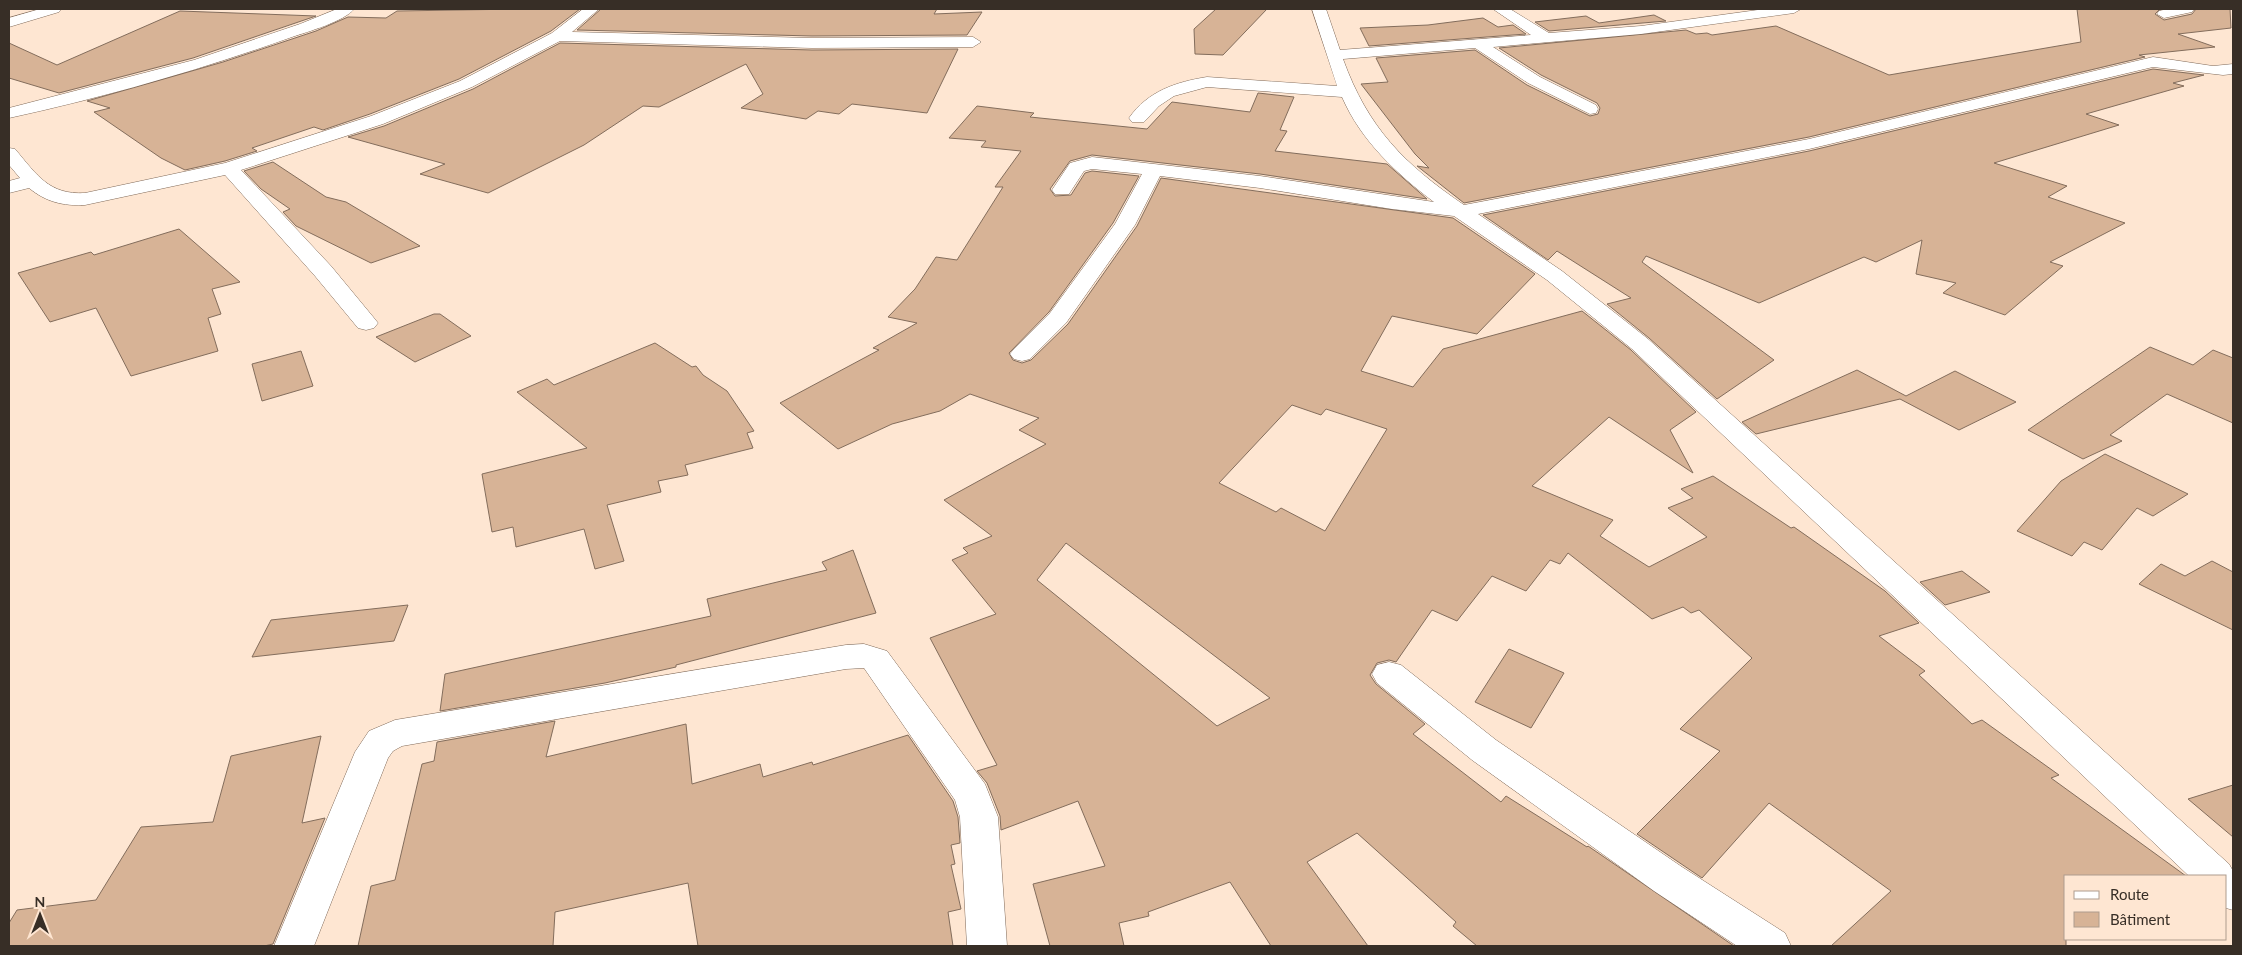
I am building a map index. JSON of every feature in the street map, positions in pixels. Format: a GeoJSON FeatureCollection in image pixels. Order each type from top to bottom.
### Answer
{"type":"FeatureCollection","features":[{"type":"Feature","properties":{"kind":"street"},"geometry":{"type":"LineString","coordinates":[[9,23],[54,9]]}},
{"type":"Feature","properties":{"kind":"street"},"geometry":{"type":"LineString","coordinates":[[9,113],[145,79],[241,50],[326,20],[347,9]]}},
{"type":"Feature","properties":{"kind":"street"},"geometry":{"type":"LineString","coordinates":[[9,153],[32,181],[51,197],[64,200],[85,199],[230,168],[377,120],[466,84],[557,36],[592,9]]}},
{"type":"Feature","properties":{"kind":"street"},"geometry":{"type":"LineString","coordinates":[[1319,9],[1347,92],[1368,128],[1399,164],[1429,190],[1544,267],[1640,344],[2214,875]]}},
{"type":"Feature","properties":{"kind":"street"},"geometry":{"type":"LineString","coordinates":[[1500,9],[1547,38]]}},
{"type":"Feature","properties":{"kind":"street"},"geometry":{"type":"LineString","coordinates":[[1336,55],[1480,45],[1641,30],[1794,9]]}},
{"type":"Feature","properties":{"kind":"street"},"geometry":{"type":"LineString","coordinates":[[2164,14],[2187,9]]}},
{"type":"Feature","properties":{"kind":"street"},"geometry":{"type":"LineString","coordinates":[[557,36],[812,43],[973,42]]}},
{"type":"Feature","properties":{"kind":"street"},"geometry":{"type":"LineString","coordinates":[[1480,45],[1534,80],[1590,109]]}},
{"type":"Feature","properties":{"kind":"street"},"geometry":{"type":"LineString","coordinates":[[1062,190],[1077,168],[1083,165],[1098,163],[1260,182],[1392,203],[1463,211],[1809,144],[2153,62],[2179,64],[2214,72],[2233,69]]}},
{"type":"Feature","properties":{"kind":"street"},"geometry":{"type":"LineString","coordinates":[[1138,118],[1152,101],[1166,92],[1190,84],[1207,82],[1347,92]]}},
{"type":"Feature","properties":{"kind":"street"},"geometry":{"type":"LineString","coordinates":[[230,168],[323,271],[366,323]]}},
{"type":"Feature","properties":{"kind":"street"},"geometry":{"type":"LineString","coordinates":[[1022,354],[1058,318],[1125,225],[1154,170]]}},
{"type":"Feature","properties":{"kind":"street"},"geometry":{"type":"LineString","coordinates":[[9,187],[32,181]]}},
{"type":"Feature","properties":{"kind":"street"},"geometry":{"type":"LineString","coordinates":[[294,946],[373,752],[381,741],[394,734],[837,658],[864,656],[875,659],[972,795],[979,817],[987,946]]}},
{"type":"Feature","properties":{"kind":"street"},"geometry":{"type":"LineString","coordinates":[[1390,674],[1484,750],[1668,879],[1771,946]]}},
{"type":"Feature","properties":{"kind":"building"},"geometry":{"type":"Polygon","coordinates":[[[580,9],[551,31],[459,79],[370,114],[323,130],[314,127],[252,148],[257,151],[225,161],[185,170],[161,158],[94,112],[110,108],[87,101],[223,62],[316,31],[348,17],[386,18],[397,11],[580,9]]]}},
{"type":"Feature","properties":{"kind":"building"},"geometry":{"type":"Polygon","coordinates":[[[601,9],[937,9],[934,14],[982,12],[967,35],[812,36],[577,30],[601,9]]]}},
{"type":"Feature","properties":{"kind":"building"},"geometry":{"type":"Polygon","coordinates":[[[1216,9],[1267,9],[1223,55],[1195,54],[1194,29],[1216,9]]]}},
{"type":"Feature","properties":{"kind":"building"},"geometry":{"type":"Polygon","coordinates":[[[2077,9],[2160,9],[2155,14],[2164,20],[2192,14],[2196,9],[2230,9],[2231,28],[2178,34],[2215,47],[2139,55],[2145,57],[1809,137],[1464,203],[1417,166],[1429,168],[1415,154],[1361,84],[1388,82],[1376,58],[1475,50],[1527,85],[1590,116],[1598,114],[1600,108],[1597,103],[1541,75],[1499,48],[1686,30],[1696,34],[1707,33],[1712,35],[1776,26],[1889,75],[2081,42],[2077,9]]]}},
{"type":"Feature","properties":{"kind":"building"},"geometry":{"type":"Polygon","coordinates":[[[180,11],[316,16],[193,58],[59,93],[9,78],[9,43],[57,65],[180,11]]]}},
{"type":"Feature","properties":{"kind":"building"},"geometry":{"type":"Polygon","coordinates":[[[1654,15],[1666,21],[1549,31],[1535,22],[1586,16],[1599,23],[1654,15]]]}},
{"type":"Feature","properties":{"kind":"building"},"geometry":{"type":"Polygon","coordinates":[[[1483,18],[1498,27],[1513,25],[1526,34],[1369,46],[1360,28],[1428,25],[1483,18]]]}},
{"type":"Feature","properties":{"kind":"building"},"geometry":{"type":"Polygon","coordinates":[[[560,43],[812,50],[958,49],[927,113],[852,104],[839,114],[818,111],[806,119],[741,108],[763,94],[746,64],[659,107],[643,106],[584,145],[488,193],[420,174],[445,164],[348,137],[384,126],[473,89],[560,43]]]}},
{"type":"Feature","properties":{"kind":"building"},"geometry":{"type":"Polygon","coordinates":[[[2153,69],[2204,75],[2173,83],[2184,86],[2086,114],[2119,125],[1994,163],[2067,186],[2048,197],[2125,223],[2050,262],[2063,266],[2005,315],[1943,293],[1956,283],[1916,274],[1922,240],[1876,262],[1864,257],[1759,303],[1646,256],[1642,262],[1774,360],[1717,399],[1649,338],[1607,304],[1631,298],[1557,251],[1548,260],[1483,215],[1809,151],[2153,69]]]}},
{"type":"Feature","properties":{"kind":"building"},"geometry":{"type":"Polygon","coordinates":[[[1258,93],[1294,97],[1280,130],[1287,131],[1275,151],[1387,164],[1427,199],[1260,174],[1092,155],[1070,161],[1050,189],[1055,196],[1071,195],[1085,173],[1092,171],[1139,176],[1113,223],[1049,312],[1009,353],[1013,360],[1022,363],[1031,360],[1068,324],[1137,226],[1161,178],[1453,218],[1535,274],[1477,334],[1392,316],[1361,371],[1413,387],[1443,349],[1582,311],[1631,350],[1696,412],[1670,430],[1693,473],[1609,417],[1532,486],[1613,520],[1600,536],[1649,567],[1707,537],[1668,508],[1693,498],[1681,489],[1713,476],[1791,528],[1794,527],[1885,591],[1919,623],[1879,636],[1925,671],[1919,675],[1972,724],[1982,720],[2059,775],[2051,778],[2185,875],[2064,875],[2064,940],[2066,940],[2066,946],[1831,946],[1891,891],[1769,803],[1702,878],[1637,834],[1720,751],[1680,729],[1752,658],[1699,610],[1691,613],[1683,607],[1652,619],[1568,553],[1560,564],[1550,560],[1526,591],[1492,576],[1457,621],[1432,610],[1396,662],[1389,660],[1377,663],[1370,675],[1376,684],[1425,724],[1413,734],[1501,802],[1506,796],[1588,846],[1734,946],[1477,946],[1453,926],[1456,922],[1357,833],[1307,862],[1368,946],[1271,946],[1230,882],[1148,912],[1149,916],[1119,923],[1124,946],[1050,946],[1033,884],[1105,866],[1078,801],[1001,830],[1000,816],[987,783],[977,771],[997,765],[930,638],[996,614],[952,560],[968,553],[963,548],[992,536],[944,500],[1046,444],[1019,430],[1039,418],[970,394],[940,411],[892,424],[838,449],[780,403],[879,350],[873,348],[917,323],[888,317],[915,289],[936,257],[957,260],[1003,187],[995,187],[1021,151],[981,147],[986,141],[949,138],[977,106],[1034,113],[1030,117],[1147,129],[1172,102],[1250,112],[1258,93]],[[1292,405],[1219,483],[1276,512],[1281,508],[1325,531],[1387,429],[1326,409],[1321,415],[1292,405]],[[1066,543],[1037,580],[1217,726],[1270,698],[1066,543]]]}},
{"type":"Feature","properties":{"kind":"building"},"geometry":{"type":"Polygon","coordinates":[[[273,162],[326,197],[346,202],[420,246],[371,263],[296,226],[283,212],[290,209],[261,189],[244,171],[273,162]]]}},
{"type":"Feature","properties":{"kind":"building"},"geometry":{"type":"Polygon","coordinates":[[[179,229],[240,282],[212,289],[221,314],[208,318],[218,351],[131,376],[96,308],[50,322],[18,273],[91,252],[94,255],[179,229]]]}},
{"type":"Feature","properties":{"kind":"building"},"geometry":{"type":"Polygon","coordinates":[[[434,314],[440,314],[471,336],[415,362],[376,337],[434,314]]]}},
{"type":"Feature","properties":{"kind":"building"},"geometry":{"type":"Polygon","coordinates":[[[655,343],[692,367],[696,366],[703,375],[727,391],[754,431],[747,433],[753,448],[685,465],[688,475],[658,481],[661,492],[607,505],[624,561],[595,569],[584,529],[516,547],[513,527],[492,532],[482,474],[587,448],[517,392],[547,379],[554,385],[655,343]]]}},
{"type":"Feature","properties":{"kind":"building"},"geometry":{"type":"Polygon","coordinates":[[[2150,347],[2193,365],[2213,350],[2233,358],[2233,423],[2167,394],[2110,435],[2122,441],[2083,459],[2028,430],[2150,347]]]}},
{"type":"Feature","properties":{"kind":"building"},"geometry":{"type":"Polygon","coordinates":[[[301,351],[313,386],[262,401],[252,364],[301,351]]]}},
{"type":"Feature","properties":{"kind":"building"},"geometry":{"type":"Polygon","coordinates":[[[1857,370],[1906,396],[1955,371],[2016,402],[1959,430],[1900,399],[1756,434],[1742,422],[1857,370]]]}},
{"type":"Feature","properties":{"kind":"building"},"geometry":{"type":"Polygon","coordinates":[[[2105,454],[2188,494],[2153,516],[2137,508],[2102,550],[2084,542],[2072,556],[2017,531],[2061,481],[2105,454]]]}},
{"type":"Feature","properties":{"kind":"building"},"geometry":{"type":"Polygon","coordinates":[[[853,550],[876,613],[676,665],[676,667],[605,683],[440,711],[445,674],[711,616],[707,599],[827,570],[822,562],[853,550]]]}},
{"type":"Feature","properties":{"kind":"building"},"geometry":{"type":"Polygon","coordinates":[[[2212,561],[2233,572],[2233,630],[2139,584],[2161,564],[2185,576],[2212,561]]]}},
{"type":"Feature","properties":{"kind":"building"},"geometry":{"type":"Polygon","coordinates":[[[1962,571],[1990,592],[1945,605],[1920,582],[1962,571]]]}},
{"type":"Feature","properties":{"kind":"building"},"geometry":{"type":"Polygon","coordinates":[[[408,605],[394,641],[252,657],[271,620],[408,605]]]}},
{"type":"Feature","properties":{"kind":"building"},"geometry":{"type":"Polygon","coordinates":[[[1509,649],[1564,673],[1531,728],[1475,702],[1509,649]]]}},
{"type":"Feature","properties":{"kind":"building"},"geometry":{"type":"Polygon","coordinates":[[[555,721],[546,757],[686,724],[692,784],[760,764],[763,777],[812,762],[813,765],[908,735],[953,801],[958,817],[960,843],[951,845],[955,864],[951,865],[961,909],[948,912],[953,946],[698,946],[688,883],[555,912],[553,946],[358,946],[371,886],[395,880],[422,764],[434,761],[437,742],[555,721]]]}},
{"type":"Feature","properties":{"kind":"building"},"geometry":{"type":"Polygon","coordinates":[[[321,736],[302,823],[325,818],[273,944],[264,946],[9,946],[9,923],[17,910],[96,900],[141,827],[213,822],[231,756],[321,736]]]}},
{"type":"Feature","properties":{"kind":"building"},"geometry":{"type":"Polygon","coordinates":[[[2233,785],[2233,837],[2188,799],[2233,785]]]}}]}
